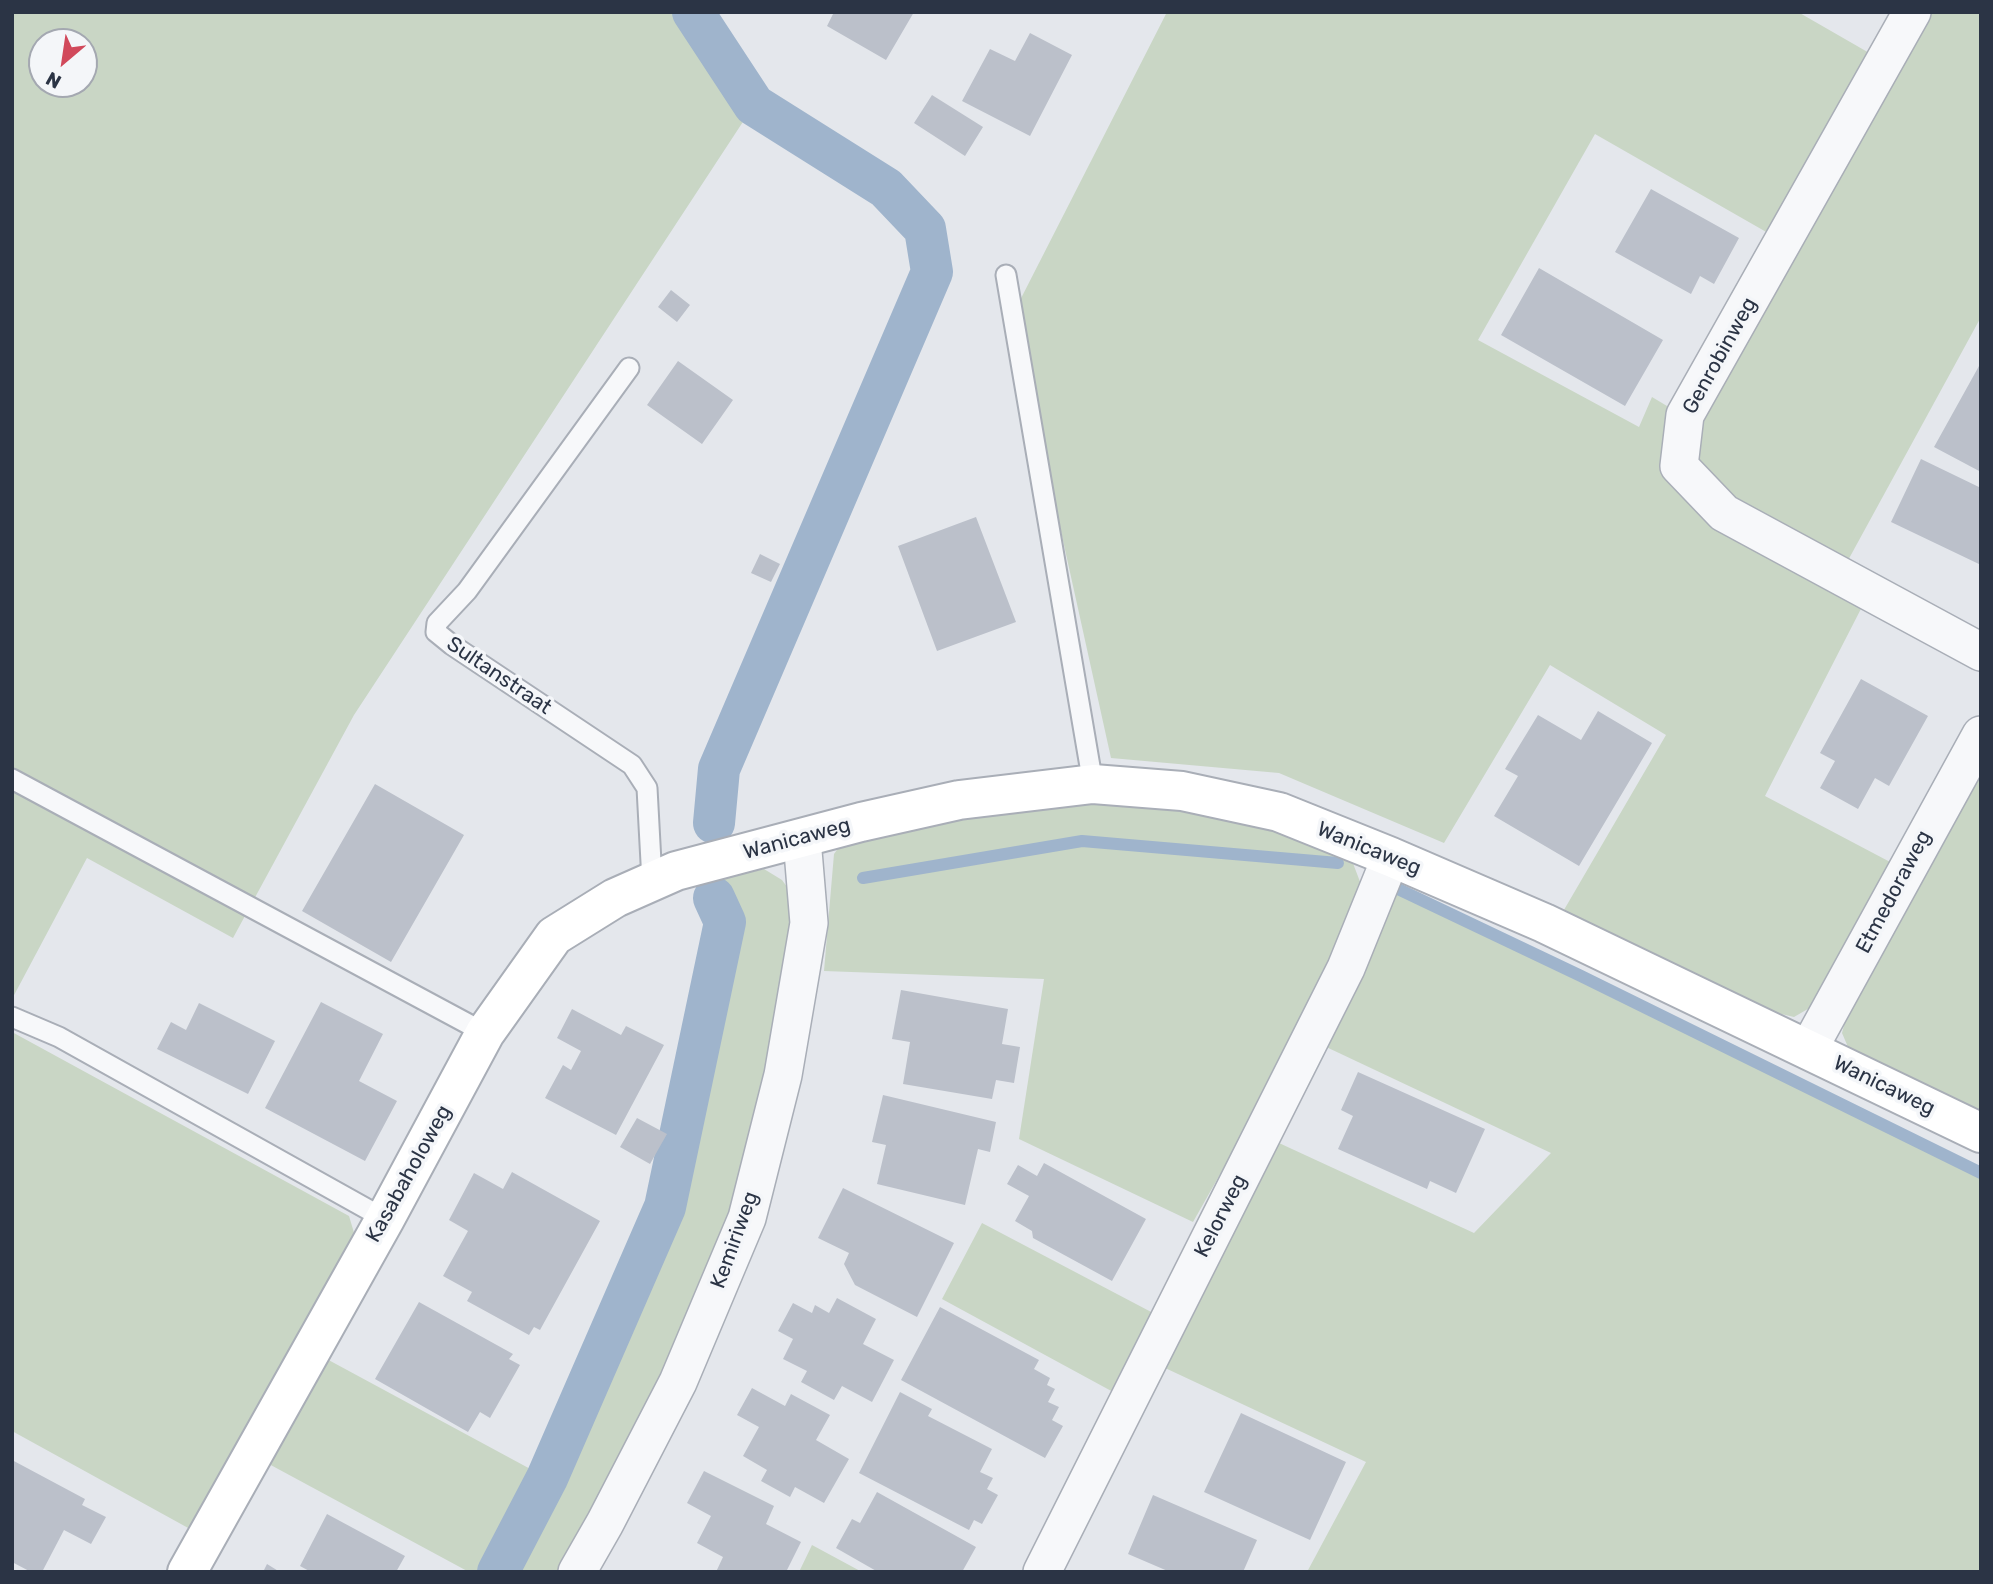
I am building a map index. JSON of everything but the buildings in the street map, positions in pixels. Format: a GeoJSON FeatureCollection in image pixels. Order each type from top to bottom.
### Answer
{"type":"FeatureCollection","features":[{"type":"Feature","properties":{"kind":"street","name":"Genrobinweg"},"geometry":{"type":"LineString","coordinates":[[1912,12],[1685,415],[1678,466],[1724,513],[1981,652]]}},
{"type":"Feature","properties":{"kind":"street","name":"Etmedoraweg"},"geometry":{"type":"LineString","coordinates":[[1808,1050],[1981,735]]}},
{"type":"Feature","properties":{"kind":"street","name":"Wanicaweg"},"geometry":{"type":"LineString","coordinates":[[713,861],[959,800],[1093,784],[1182,791],[1279,811],[1544,923],[1981,1133]]}},
{"type":"Feature","properties":{"kind":"street","name":"Kemiriweg"},"geometry":{"type":"LineString","coordinates":[[577,1572],[678,1382],[747,1218],[783,1074],[808,923],[802,839]]}},
{"type":"Feature","properties":{"kind":"street","name":"Kelorweg"},"geometry":{"type":"LineString","coordinates":[[1042,1572],[1346,968],[1391,857]]}},
{"type":"Feature","properties":{"kind":"street","name":"Kasabaholoweg"},"geometry":{"type":"LineString","coordinates":[[187,1572],[385,1219],[485,1033],[554,936],[615,898],[677,871],[713,861]]}},
{"type":"Feature","properties":{"kind":"lane"},"geometry":{"type":"LineString","coordinates":[[1006,275],[1093,784]]}},
{"type":"Feature","properties":{"kind":"lane","name":"Sultanstraat"},"geometry":{"type":"LineString","coordinates":[[629,368],[467,592],[437,622],[436,632],[632,765],[647,788],[652,881]]}},
{"type":"Feature","properties":{"kind":"lane"},"geometry":{"type":"LineString","coordinates":[[12,779],[485,1033]]}},
{"type":"Feature","properties":{"kind":"lane"},"geometry":{"type":"LineString","coordinates":[[12,1017],[59,1037],[385,1219]]}},
{"type":"Feature","properties":{"kind":"green space"},"geometry":{"type":"Polygon","coordinates":[[[12,12],[693,12],[754,105],[354,715],[233,938],[87,858],[12,999],[12,12]]]}},
{"type":"Feature","properties":{"kind":"green space"},"geometry":{"type":"Polygon","coordinates":[[[1167,12],[1798,12],[1871,54],[1768,233],[1595,134],[1478,340],[1639,427],[1652,397],[1677,412],[1668,465],[1865,601],[1765,796],[1892,863],[1813,1006],[1794,1017],[1769,1011],[1561,915],[1666,735],[1550,665],[1444,843],[1279,773],[1111,758],[1013,314],[1167,12]]]}},
{"type":"Feature","properties":{"kind":"green space"},"geometry":{"type":"Polygon","coordinates":[[[1921,12],[1981,12],[1981,317],[1846,564],[1727,500],[1698,459],[1698,412],[1921,12]]]}},
{"type":"Feature","properties":{"kind":"green space"},"geometry":{"type":"Polygon","coordinates":[[[1981,765],[1981,1118],[1851,1054],[1842,1033],[1847,1014],[1981,765]]]}},
{"type":"Feature","properties":{"kind":"green space"},"geometry":{"type":"Polygon","coordinates":[[[1107,798],[1249,820],[1351,858],[1362,887],[1346,952],[1193,1222],[1019,1139],[1044,979],[824,971],[834,854],[847,836],[1107,798]]]}},
{"type":"Feature","properties":{"kind":"green space"},"geometry":{"type":"Polygon","coordinates":[[[764,869],[782,880],[790,891],[790,928],[772,1053],[732,1213],[646,1412],[557,1572],[469,1572],[267,1463],[323,1357],[547,1478],[665,1207],[725,922],[714,898],[714,881],[764,869]]]}},
{"type":"Feature","properties":{"kind":"green space"},"geometry":{"type":"Polygon","coordinates":[[[1396,888],[1981,1173],[1981,1572],[1307,1572],[1366,1462],[1163,1367],[1279,1143],[1474,1233],[1551,1153],[1322,1045],[1396,888]]]}},
{"type":"Feature","properties":{"kind":"green space"},"geometry":{"type":"Polygon","coordinates":[[[12,1032],[349,1216],[355,1236],[190,1529],[12,1431],[12,1032]]]}},
{"type":"Feature","properties":{"kind":"green space"},"geometry":{"type":"Polygon","coordinates":[[[982,1223],[1155,1314],[1115,1393],[942,1299],[982,1223]]]}},
{"type":"Feature","properties":{"kind":"green space"},"geometry":{"type":"Polygon","coordinates":[[[812,1545],[862,1572],[799,1572],[812,1545]]]}},
{"type":"Feature","properties":{"kind":"waterway"},"geometry":{"type":"LineString","coordinates":[[693,12],[754,105],[886,188],[925,229],[932,272],[719,769],[714,823]]}},
{"type":"Feature","properties":{"kind":"waterway"},"geometry":{"type":"LineString","coordinates":[[863,878],[1082,841],[1338,863]]}},
{"type":"Feature","properties":{"kind":"waterway"},"geometry":{"type":"LineString","coordinates":[[1396,888],[1981,1173]]}},
{"type":"Feature","properties":{"kind":"waterway"},"geometry":{"type":"LineString","coordinates":[[498,1572],[547,1478],[665,1207],[725,922],[714,898]]}}]}
